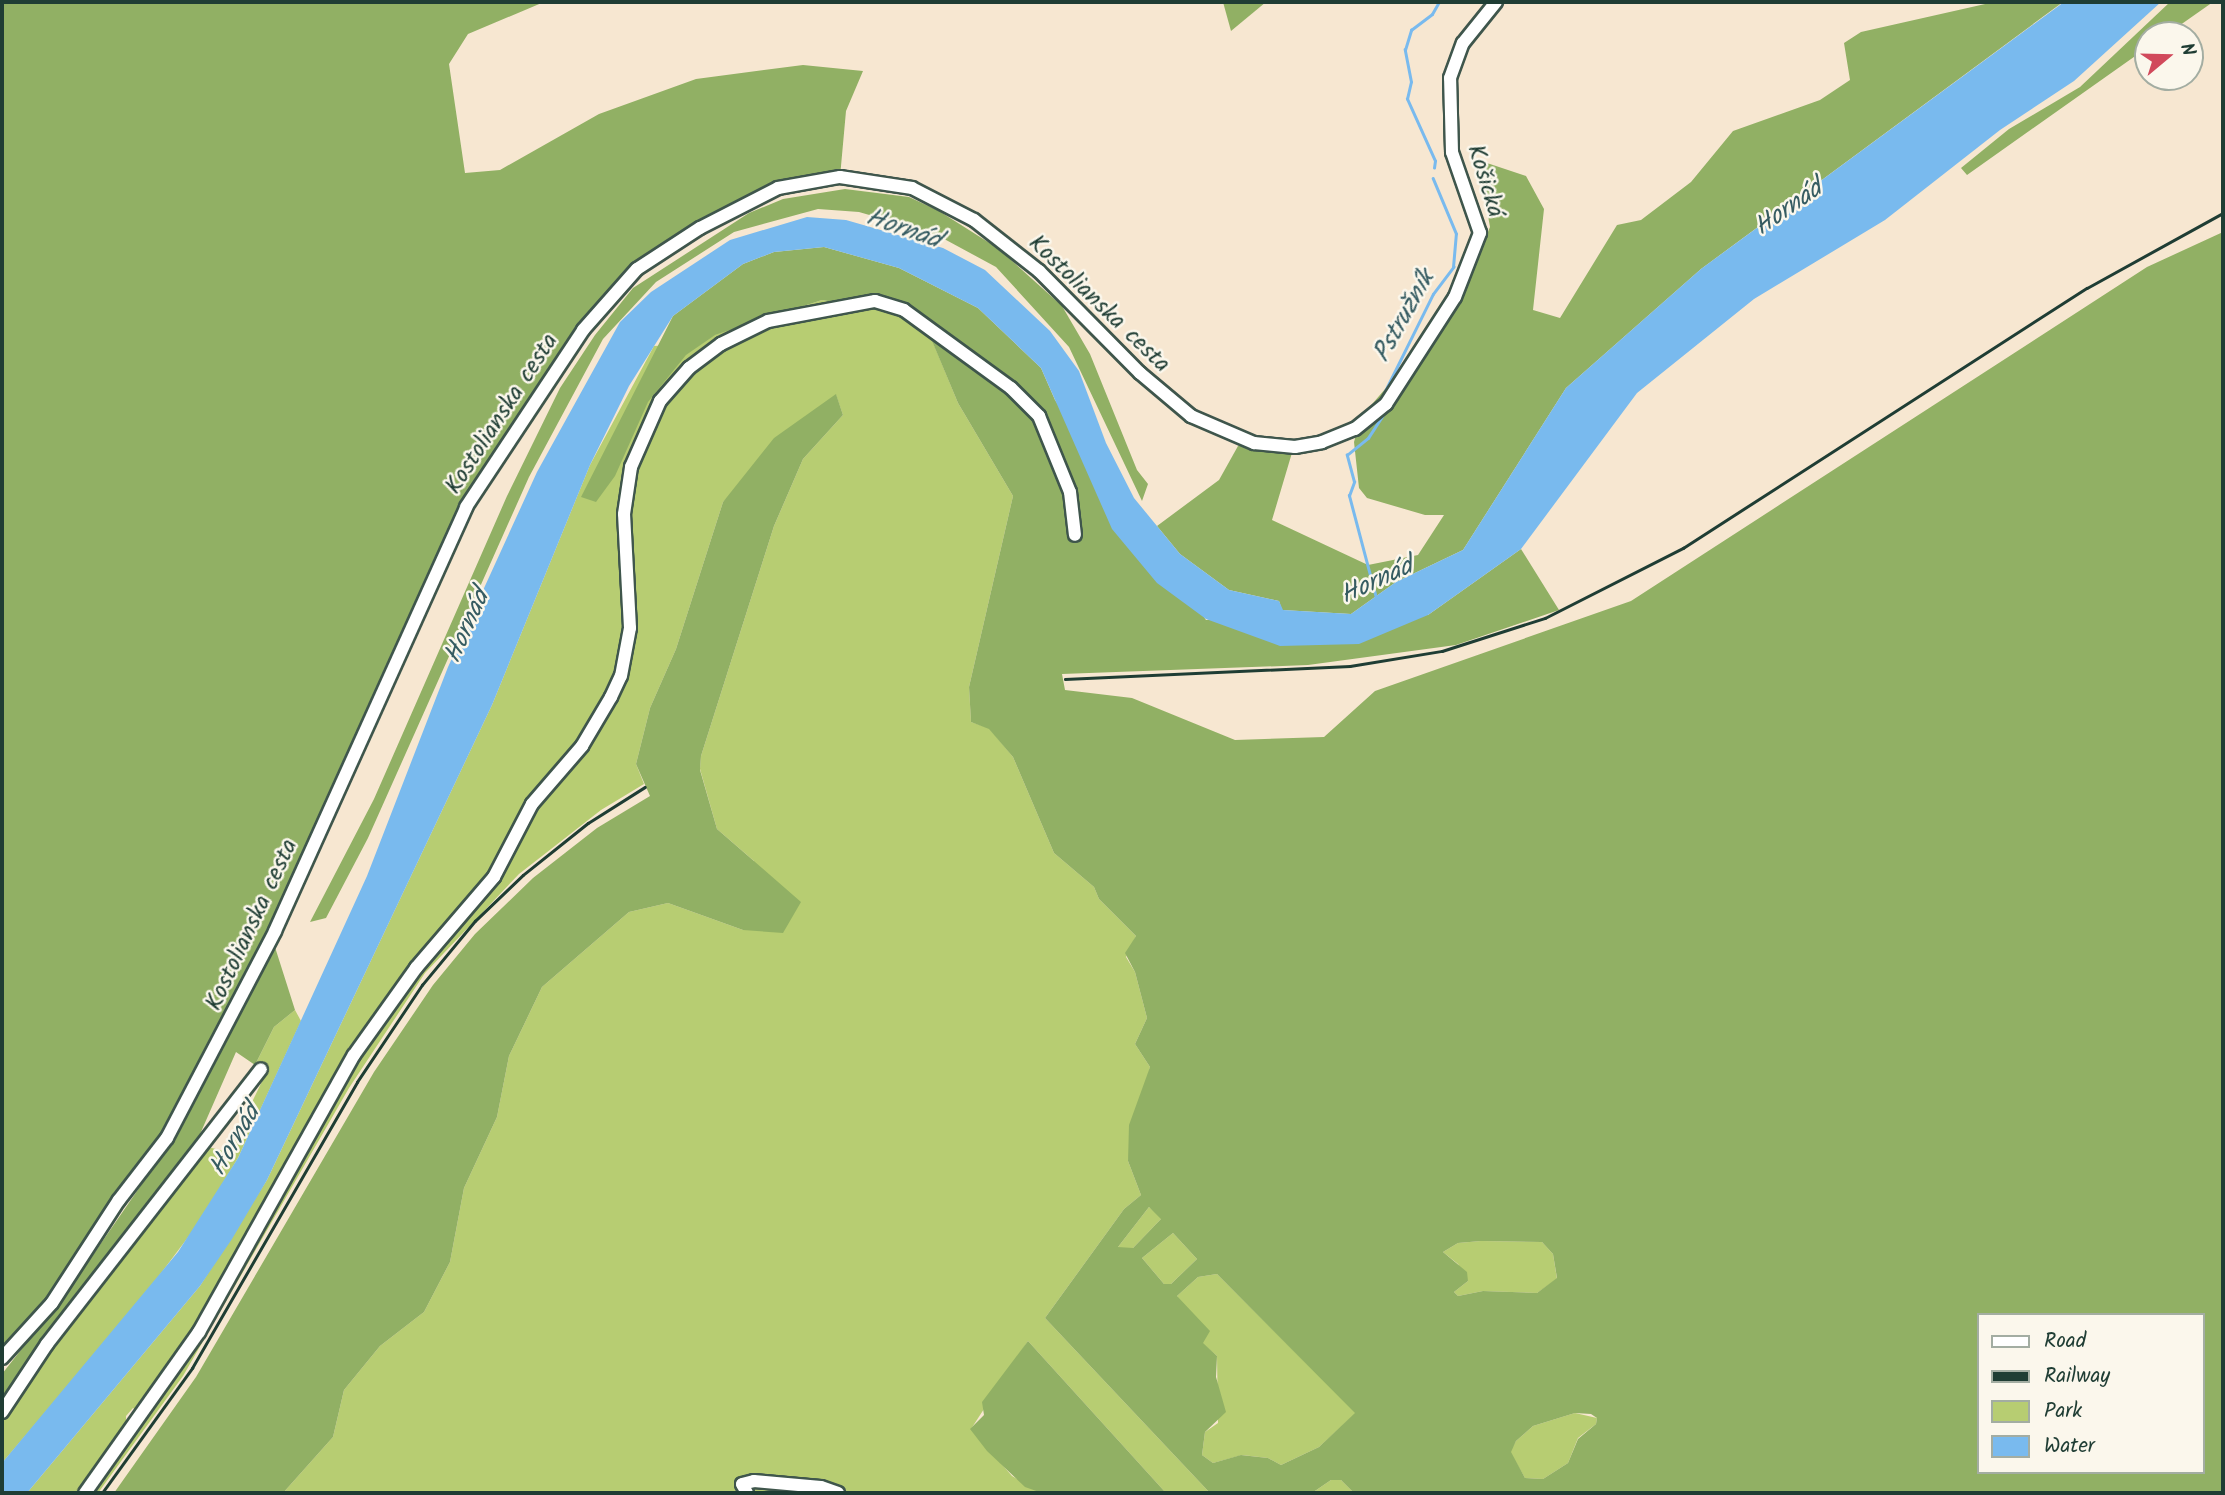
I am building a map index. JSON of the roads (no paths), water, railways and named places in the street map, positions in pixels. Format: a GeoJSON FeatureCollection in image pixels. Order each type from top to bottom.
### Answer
{"type":"FeatureCollection","features":[{"type":"Feature","properties":{"kind":"street","name":"Košická"},"geometry":{"type":"LineString","coordinates":[[1386,404],[1455,297],[1480,233],[1452,152],[1449,89],[1463,43],[1496,2]]}},
{"type":"Feature","properties":{"kind":"street","name":"Kostolianska cesta"},"geometry":{"type":"LineString","coordinates":[[2,1358],[58,1294],[119,1200],[167,1138],[199,1080],[284,914],[466,507],[603,302],[669,246],[778,188],[840,177],[880,180],[912,188],[974,220],[1039,271],[1166,396],[1191,416],[1231,435],[1273,446],[1322,442],[1355,429],[1386,404]]}},
{"type":"Feature","properties":{"kind":"street"},"geometry":{"type":"LineString","coordinates":[[85,1493],[199,1332],[354,1055],[416,968],[494,877],[532,804],[582,746],[611,697],[621,676],[630,628],[624,514],[631,467],[660,401],[689,368],[732,337],[768,321],[875,301],[904,310],[1012,388],[1039,416],[1070,492],[1075,535]]}},
{"type":"Feature","properties":{"kind":"street"},"geometry":{"type":"LineString","coordinates":[[2,1412],[69,1314],[261,1069]]}},
{"type":"Feature","properties":{"kind":"street"},"geometry":{"type":"LineString","coordinates":[[747,1493],[741,1483],[754,1481],[821,1487],[838,1493]]}},
{"type":"Feature","properties":{"kind":"water","name":"Hornád"},"geometry":{"type":"Polygon","coordinates":[[[2064,2],[2161,2],[2140,21],[2134,21],[2134,27],[2074,81],[2000,130],[1885,220],[1754,299],[1637,393],[1521,549],[1428,615],[1359,644],[1280,646],[1206,619],[1157,583],[1112,529],[1041,368],[978,308],[899,268],[824,247],[774,252],[743,264],[673,316],[629,386],[590,465],[492,705],[267,1180],[232,1239],[200,1286],[27,1493],[2,1493],[2,1463],[178,1252],[238,1158],[367,876],[448,667],[537,472],[620,322],[651,292],[730,240],[807,217],[846,220],[943,248],[985,270],[1050,331],[1079,371],[1106,443],[1134,498],[1180,554],[1229,590],[1279,601],[1283,610],[1351,614],[1396,582],[1463,550],[1566,388],[1701,269],[2064,2]]]}},
{"type":"Feature","properties":{"kind":"waterway","name":"Pstružník"},"geometry":{"type":"LineString","coordinates":[[1434,168],[1435,161],[1407,99],[1411,82],[1405,50],[1411,30],[1432,14],[1439,2]]}},
{"type":"Feature","properties":{"kind":"waterway","name":"Pstružník"},"geometry":{"type":"LineString","coordinates":[[1384,393],[1433,294],[1453,267],[1456,234],[1433,179]]}},
{"type":"Feature","properties":{"kind":"waterway","name":"Pstružník"},"geometry":{"type":"LineString","coordinates":[[1376,598],[1349,496],[1354,482],[1347,455],[1368,438],[1385,412]]}},
{"type":"Feature","properties":{"kind":"waterway"},"geometry":{"type":"LineString","coordinates":[[2221,1493],[2223,1486]]}},
{"type":"Feature","properties":{"kind":"railway"},"geometry":{"type":"LineString","coordinates":[[1065,679],[1350,666],[1442,651],[1545,618],[1683,548],[2087,288],[2223,213]]}},
{"type":"Feature","properties":{"kind":"railway"},"geometry":{"type":"LineString","coordinates":[[102,1493],[192,1368],[357,1082],[422,985],[475,921],[523,875],[588,823],[645,787]]}}]}
